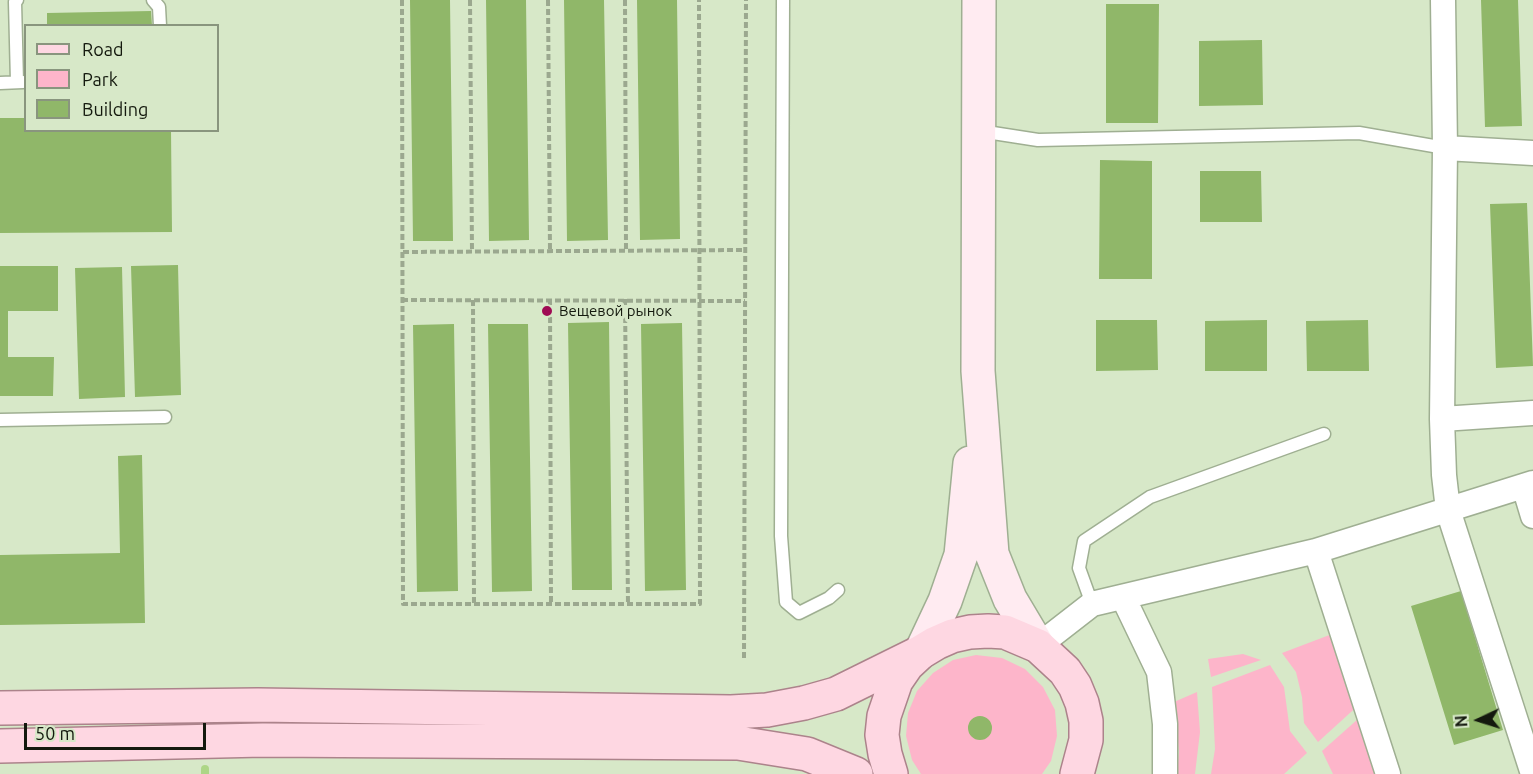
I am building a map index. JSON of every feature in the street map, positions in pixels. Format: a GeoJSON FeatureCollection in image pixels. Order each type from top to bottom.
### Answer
{"type":"FeatureCollection","features":[{"type":"Feature","properties":{"kind":"main road"},"geometry":{"type":"LineString","coordinates":[[0,708],[258,705],[731,712],[767,710],[836,694],[952,636],[970,632],[1005,633],[1038,646],[1065,670],[1075,686],[1086,721],[1086,740],[1077,774]]}},
{"type":"Feature","properties":{"kind":"main road"},"geometry":{"type":"LineString","coordinates":[[891,774],[882,735],[884,716],[896,681],[921,652]]}},
{"type":"Feature","properties":{"kind":"main road"},"geometry":{"type":"LineString","coordinates":[[0,746],[163,740],[738,743],[807,754],[856,774]]}},
{"type":"Feature","properties":{"kind":"street"},"geometry":{"type":"LineString","coordinates":[[979,0],[978,371],[992,554],[1010,599],[1038,646],[1092,604],[1316,551],[1528,484],[1533,516]]}},
{"type":"Feature","properties":{"kind":"street"},"geometry":{"type":"LineString","coordinates":[[1443,0],[1445,148],[1443,475],[1448,510],[1530,758]]}},
{"type":"Feature","properties":{"kind":"street"},"geometry":{"type":"LineString","coordinates":[[1445,148],[1533,153]]}},
{"type":"Feature","properties":{"kind":"street"},"geometry":{"type":"LineString","coordinates":[[921,652],[945,601],[961,555],[978,371]]}},
{"type":"Feature","properties":{"kind":"street"},"geometry":{"type":"LineString","coordinates":[[1443,419],[1533,413]]}},
{"type":"Feature","properties":{"kind":"street"},"geometry":{"type":"LineString","coordinates":[[1316,551],[1388,774]]}},
{"type":"Feature","properties":{"kind":"street"},"geometry":{"type":"LineString","coordinates":[[1123,597],[1159,672],[1166,724],[1164,774]]}},
{"type":"Feature","properties":{"kind":"lane"},"geometry":{"type":"LineString","coordinates":[[0,82],[21,82],[15,2],[17,0]]}},
{"type":"Feature","properties":{"kind":"lane"},"geometry":{"type":"LineString","coordinates":[[153,0],[159,7],[160,24]]}},
{"type":"Feature","properties":{"kind":"lane"},"geometry":{"type":"LineString","coordinates":[[783,0],[781,536],[786,602],[799,613],[838,591]]}},
{"type":"Feature","properties":{"kind":"lane"},"geometry":{"type":"LineString","coordinates":[[979,131],[1038,140],[1359,133],[1445,148]]}},
{"type":"Feature","properties":{"kind":"lane"},"geometry":{"type":"LineString","coordinates":[[0,420],[165,417]]}},
{"type":"Feature","properties":{"kind":"lane"},"geometry":{"type":"LineString","coordinates":[[1092,604],[1079,568],[1084,542],[1150,497],[1324,434]]}},
{"type":"Feature","properties":{"kind":"path"},"geometry":{"type":"LineString","coordinates":[[402,0],[403,604],[700,604],[699,0]]}},
{"type":"Feature","properties":{"kind":"path"},"geometry":{"type":"LineString","coordinates":[[470,0],[472,251]]}},
{"type":"Feature","properties":{"kind":"path"},"geometry":{"type":"LineString","coordinates":[[548,0],[550,251]]}},
{"type":"Feature","properties":{"kind":"path"},"geometry":{"type":"LineString","coordinates":[[625,0],[626,250]]}},
{"type":"Feature","properties":{"kind":"path"},"geometry":{"type":"LineString","coordinates":[[744,658],[746,0]]}},
{"type":"Feature","properties":{"kind":"path"},"geometry":{"type":"LineString","coordinates":[[403,252],[745,250]]}},
{"type":"Feature","properties":{"kind":"path"},"geometry":{"type":"LineString","coordinates":[[550,299],[551,604]]}},
{"type":"Feature","properties":{"kind":"path"},"geometry":{"type":"LineString","coordinates":[[625,299],[628,604]]}},
{"type":"Feature","properties":{"kind":"path"},"geometry":{"type":"LineString","coordinates":[[402,300],[745,301]]}},
{"type":"Feature","properties":{"kind":"path"},"geometry":{"type":"LineString","coordinates":[[473,300],[474,604]]}},
{"type":"Feature","properties":{"kind":"green space"},"geometry":{"type":"Polygon","coordinates":[[[1340,631],[1362,702],[1318,742],[1304,723],[1302,697],[1296,672],[1282,653],[1340,631]]]}},
{"type":"Feature","properties":{"kind":"green space"},"geometry":{"type":"Polygon","coordinates":[[[1243,654],[1261,660],[1211,677],[1208,659],[1243,654]]]}},
{"type":"Feature","properties":{"kind":"green space"},"geometry":{"type":"Polygon","coordinates":[[[976,655],[1002,658],[1025,669],[1043,687],[1055,710],[1057,736],[1051,761],[1042,774],[921,774],[912,760],[906,736],[908,713],[917,691],[933,673],[953,660],[976,655]]]}},
{"type":"Feature","properties":{"kind":"green space"},"geometry":{"type":"Polygon","coordinates":[[[1270,665],[1284,687],[1290,731],[1307,753],[1284,774],[1211,774],[1215,749],[1212,687],[1270,665]]]}},
{"type":"Feature","properties":{"kind":"green space"},"geometry":{"type":"Polygon","coordinates":[[[1197,692],[1200,732],[1195,774],[1177,774],[1179,752],[1174,702],[1197,692]]]}},
{"type":"Feature","properties":{"kind":"green space"},"geometry":{"type":"Polygon","coordinates":[[[1367,711],[1387,774],[1333,774],[1322,751],[1367,711]]]}},
{"type":"Feature","properties":{"kind":"building"},"geometry":{"type":"Polygon","coordinates":[[[410,0],[450,0],[453,241],[413,241],[410,0]]]}},
{"type":"Feature","properties":{"kind":"building"},"geometry":{"type":"Polygon","coordinates":[[[486,0],[526,0],[529,240],[489,241],[486,0]]]}},
{"type":"Feature","properties":{"kind":"building"},"geometry":{"type":"Polygon","coordinates":[[[564,0],[604,0],[608,240],[567,241],[564,0]]]}},
{"type":"Feature","properties":{"kind":"building"},"geometry":{"type":"Polygon","coordinates":[[[637,0],[677,0],[680,239],[640,240],[637,0]]]}},
{"type":"Feature","properties":{"kind":"building"},"geometry":{"type":"Polygon","coordinates":[[[1481,0],[1518,0],[1522,126],[1485,127],[1481,0]]]}},
{"type":"Feature","properties":{"kind":"building"},"geometry":{"type":"Polygon","coordinates":[[[1106,4],[1159,4],[1158,123],[1106,123],[1106,4]]]}},
{"type":"Feature","properties":{"kind":"building"},"geometry":{"type":"Polygon","coordinates":[[[151,11],[152,24],[47,24],[47,13],[151,11]]]}},
{"type":"Feature","properties":{"kind":"building"},"geometry":{"type":"Polygon","coordinates":[[[1262,40],[1263,105],[1199,106],[1199,41],[1262,40]]]}},
{"type":"Feature","properties":{"kind":"building"},"geometry":{"type":"Polygon","coordinates":[[[0,118],[24,118],[24,132],[171,132],[172,232],[0,233],[0,118]]]}},
{"type":"Feature","properties":{"kind":"building"},"geometry":{"type":"Polygon","coordinates":[[[1100,160],[1152,161],[1152,279],[1099,279],[1100,160]]]}},
{"type":"Feature","properties":{"kind":"building"},"geometry":{"type":"Polygon","coordinates":[[[1200,171],[1261,171],[1262,222],[1200,222],[1200,171]]]}},
{"type":"Feature","properties":{"kind":"building"},"geometry":{"type":"Polygon","coordinates":[[[1527,203],[1533,366],[1496,368],[1490,204],[1527,203]]]}},
{"type":"Feature","properties":{"kind":"building"},"geometry":{"type":"Polygon","coordinates":[[[178,265],[181,395],[135,397],[131,266],[178,265]]]}},
{"type":"Feature","properties":{"kind":"building"},"geometry":{"type":"Polygon","coordinates":[[[0,266],[58,266],[58,311],[8,311],[8,357],[54,357],[53,396],[0,396],[0,266]]]}},
{"type":"Feature","properties":{"kind":"building"},"geometry":{"type":"Polygon","coordinates":[[[122,267],[125,397],[79,399],[75,268],[122,267]]]}},
{"type":"Feature","properties":{"kind":"building"},"geometry":{"type":"Polygon","coordinates":[[[1096,320],[1157,320],[1158,370],[1096,371],[1096,320]]]}},
{"type":"Feature","properties":{"kind":"building"},"geometry":{"type":"Polygon","coordinates":[[[1267,320],[1267,371],[1205,371],[1205,321],[1267,320]]]}},
{"type":"Feature","properties":{"kind":"building"},"geometry":{"type":"Polygon","coordinates":[[[1368,320],[1369,371],[1307,371],[1306,321],[1368,320]]]}},
{"type":"Feature","properties":{"kind":"building"},"geometry":{"type":"Polygon","coordinates":[[[609,322],[612,590],[572,590],[568,323],[609,322]]]}},
{"type":"Feature","properties":{"kind":"building"},"geometry":{"type":"Polygon","coordinates":[[[682,323],[686,590],[645,591],[641,324],[682,323]]]}},
{"type":"Feature","properties":{"kind":"building"},"geometry":{"type":"Polygon","coordinates":[[[454,324],[458,591],[417,592],[413,325],[454,324]]]}},
{"type":"Feature","properties":{"kind":"building"},"geometry":{"type":"Polygon","coordinates":[[[488,324],[528,324],[532,591],[492,592],[488,324]]]}},
{"type":"Feature","properties":{"kind":"building"},"geometry":{"type":"Polygon","coordinates":[[[142,455],[145,623],[0,625],[0,555],[120,553],[118,456],[142,455]]]}},
{"type":"Feature","properties":{"kind":"building"},"geometry":{"type":"Polygon","coordinates":[[[1461,591],[1503,730],[1454,745],[1411,606],[1461,591]]]}},
{"type":"Feature","properties":{"kind":"building"},"geometry":{"type":"Polygon","coordinates":[[[980,716],[985,717],[991,723],[991,733],[985,739],[980,740],[975,739],[969,733],[968,728],[969,723],[975,717],[980,716]]]}},
{"type":"Feature","properties":{"kind":"waterway"},"geometry":{"type":"LineString","coordinates":[[205,769],[205,774]]}},
{"type":"Feature","properties":{"kind":"place","name":"Вещевой рынок"},"geometry":{"type":"Point","coordinates":[547,311]}}]}
